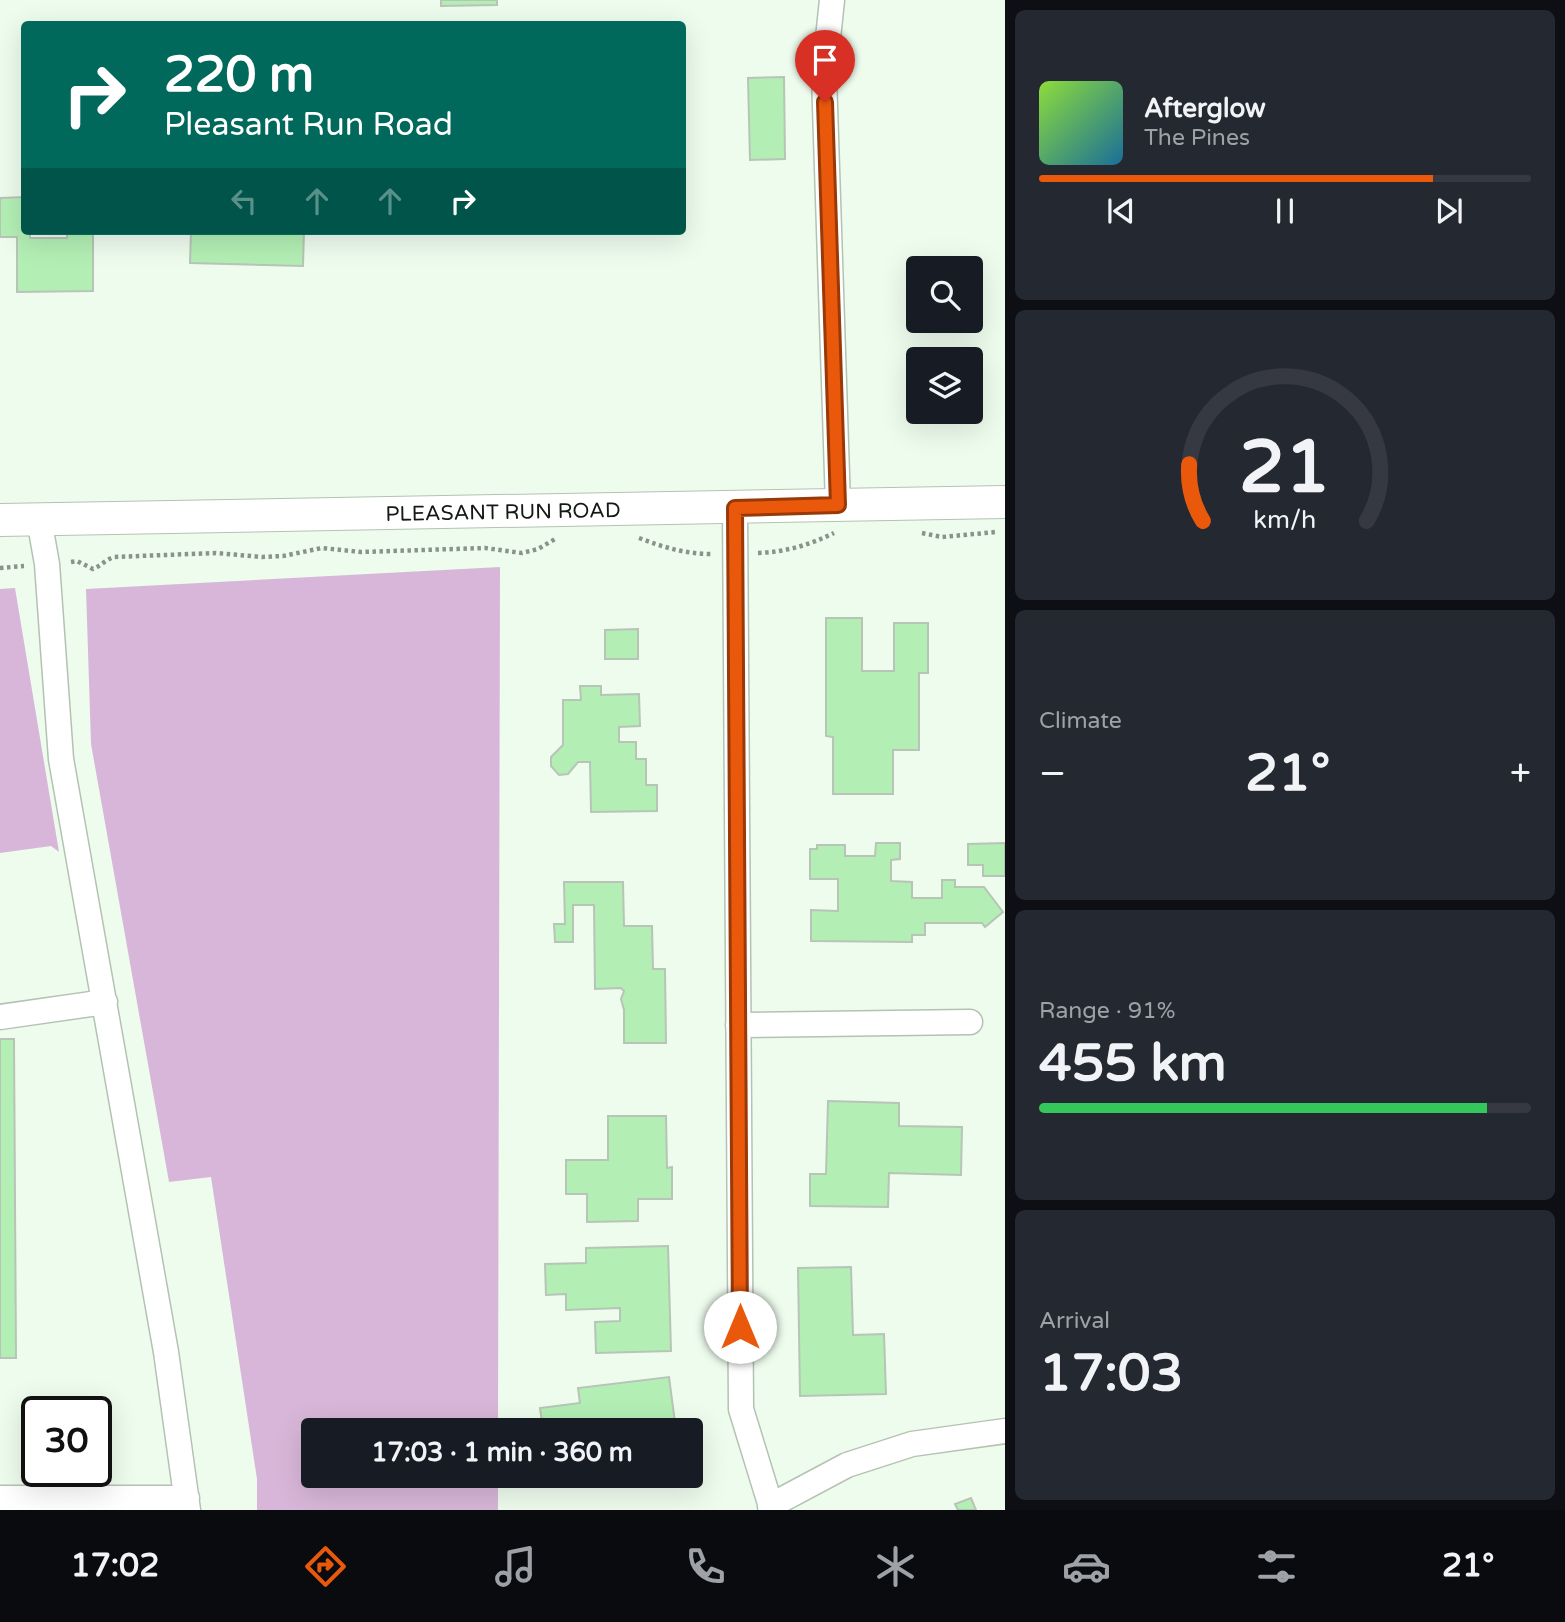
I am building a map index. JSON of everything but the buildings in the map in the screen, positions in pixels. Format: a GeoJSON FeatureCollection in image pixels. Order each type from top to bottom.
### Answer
{"type":"FeatureCollection","features":[{"type":"Feature","properties":{"kind":"main road","name":"PLEASANT RUN ROAD"},"geometry":{"type":"LineString","coordinates":[[0,520],[735,508],[841,517],[1005,502]]}},
{"type":"Feature","properties":{"kind":"street"},"geometry":{"type":"LineString","coordinates":[[832,0],[824,76],[841,517]]}},
{"type":"Feature","properties":{"kind":"street"},"geometry":{"type":"LineString","coordinates":[[735,508],[741,1409],[771,1508],[847,1465],[912,1444],[1005,1430]]}},
{"type":"Feature","properties":{"kind":"street"},"geometry":{"type":"LineString","coordinates":[[0,1498],[187,1504],[166,1352],[61,759],[47,564],[39,519]]}},
{"type":"Feature","properties":{"kind":"street"},"geometry":{"type":"LineString","coordinates":[[0,1017],[105,1002]]}},
{"type":"Feature","properties":{"kind":"street"},"geometry":{"type":"LineString","coordinates":[[738,1025],[970,1022]]}},
{"type":"Feature","properties":{"kind":"path"},"geometry":{"type":"LineString","coordinates":[[635,536],[669,549],[696,554],[778,553],[799,547],[841,517]]}},
{"type":"Feature","properties":{"kind":"path"},"geometry":{"type":"LineString","coordinates":[[916,531],[942,537],[1005,532]]}},
{"type":"Feature","properties":{"kind":"path"},"geometry":{"type":"LineString","coordinates":[[0,568],[77,561],[93,569],[114,556],[216,553],[262,557],[283,556],[322,548],[360,552],[485,548],[522,553],[538,549],[561,537]]}},
{"type":"Feature","properties":{"kind":"shaded area"},"geometry":{"type":"Polygon","coordinates":[[[500,567],[498,1418],[301,1418],[301,1488],[498,1488],[498,1510],[257,1510],[257,1479],[211,1177],[169,1182],[91,744],[86,589],[500,567]]]}},
{"type":"Feature","properties":{"kind":"shaded area"},"geometry":{"type":"Polygon","coordinates":[[[15,588],[59,852],[51,846],[0,853],[0,589],[15,588]]]}},
{"type":"Feature","properties":{"kind":"route"},"geometry":{"type":"LineString","coordinates":[[740,1327],[735,508],[838,505],[825,102]]}}]}
